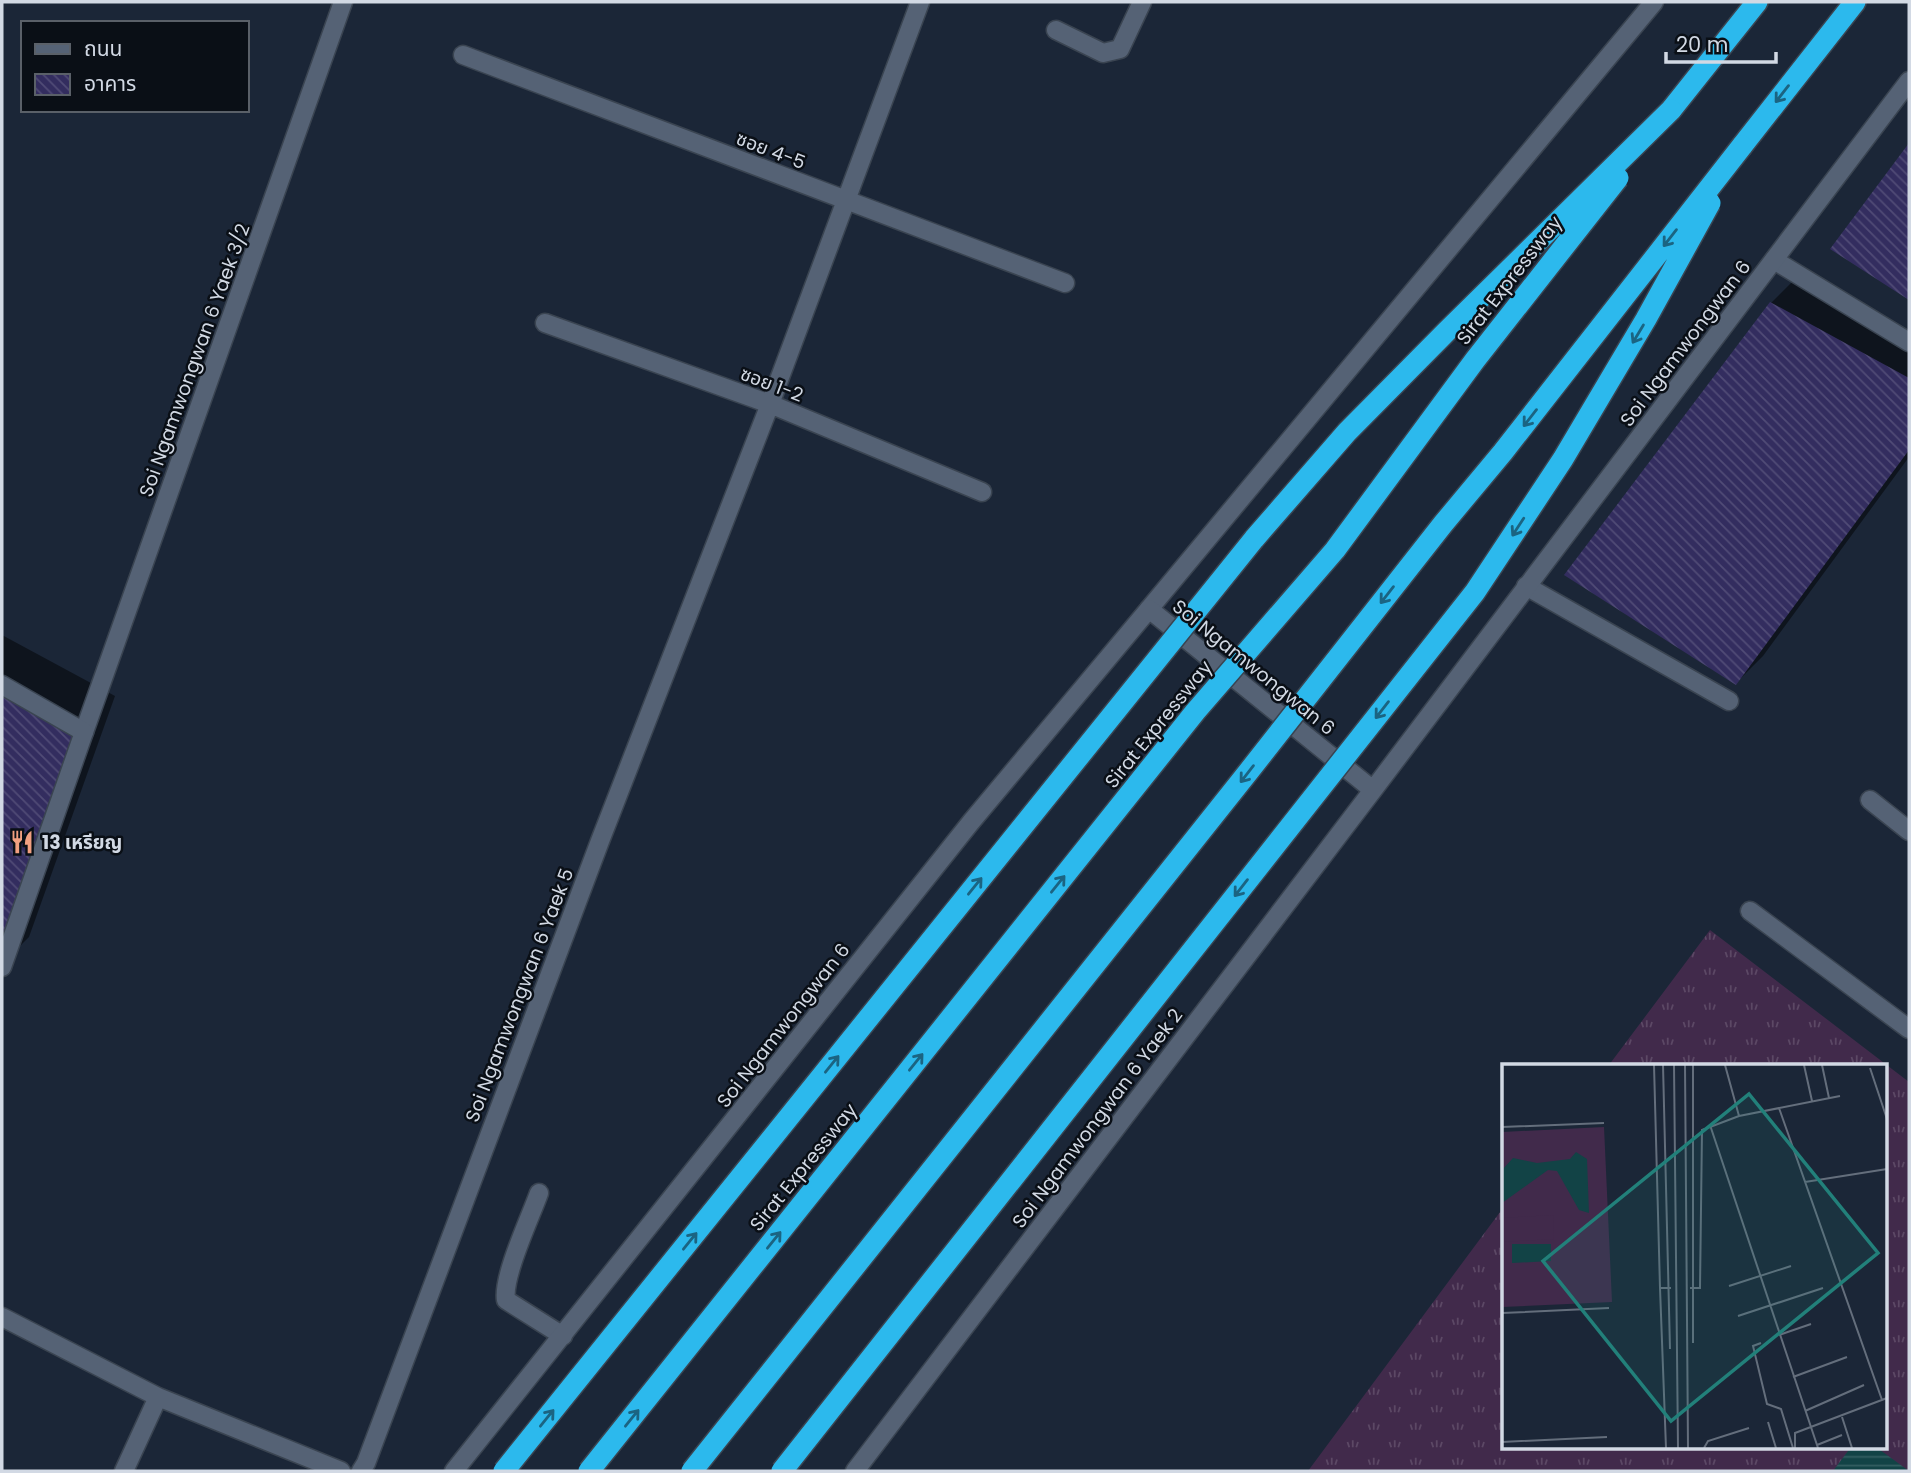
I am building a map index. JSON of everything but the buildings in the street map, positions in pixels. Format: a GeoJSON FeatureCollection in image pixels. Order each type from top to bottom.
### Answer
{"type":"FeatureCollection","features":[{"type":"Feature","properties":{"kind":"highway","name":"Sirat Expressway"},"geometry":{"type":"LineString","coordinates":[[589,1471],[1195,712],[1335,550],[1475,360],[1757,2]]}},
{"type":"Feature","properties":{"kind":"highway"},"geometry":{"type":"LineString","coordinates":[[692,1471],[1434,535],[1503,452],[1855,2]]}},
{"type":"Feature","properties":{"kind":"highway"},"geometry":{"type":"LineString","coordinates":[[505,1471],[1254,539],[1356,423],[1671,110]]}},
{"type":"Feature","properties":{"kind":"highway"},"geometry":{"type":"LineString","coordinates":[[782,1471],[1475,592],[1563,459],[1647,319],[1742,146]]}},
{"type":"Feature","properties":{"kind":"street","name":"Soi Ngamwongwan 6 Yaek 3/2"},"geometry":{"type":"LineString","coordinates":[[2,967],[343,2]]}},
{"type":"Feature","properties":{"kind":"street","name":"Soi Ngamwongwan 6 Yaek 5"},"geometry":{"type":"LineString","coordinates":[[361,1471],[920,2]]}},
{"type":"Feature","properties":{"kind":"street"},"geometry":{"type":"LineString","coordinates":[[1056,30],[1103,53],[1111,52],[1120,49],[1142,2]]}},
{"type":"Feature","properties":{"kind":"street"},"geometry":{"type":"LineString","coordinates":[[1149,609],[1654,2]]}},
{"type":"Feature","properties":{"kind":"street","name":"ซอย 4-5"},"geometry":{"type":"LineString","coordinates":[[463,55],[1065,283]]}},
{"type":"Feature","properties":{"kind":"street","name":"Soi Ngamwongwan 6"},"geometry":{"type":"LineString","coordinates":[[454,1471],[962,833],[1149,609],[1373,790],[1909,81]]}},
{"type":"Feature","properties":{"kind":"street"},"geometry":{"type":"LineString","coordinates":[[1774,260],[1909,342]]}},
{"type":"Feature","properties":{"kind":"street","name":"ซอย 1-2"},"geometry":{"type":"LineString","coordinates":[[545,323],[769,404],[982,492]]}},
{"type":"Feature","properties":{"kind":"street"},"geometry":{"type":"LineString","coordinates":[[1527,586],[1730,701]]}},
{"type":"Feature","properties":{"kind":"street"},"geometry":{"type":"LineString","coordinates":[[2,685],[84,732]]}},
{"type":"Feature","properties":{"kind":"street","name":"Soi Ngamwongwan 6 Yaek 2"},"geometry":{"type":"LineString","coordinates":[[855,1471],[1373,790]]}},
{"type":"Feature","properties":{"kind":"street"},"geometry":{"type":"LineString","coordinates":[[1870,800],[1909,831]]}},
{"type":"Feature","properties":{"kind":"street"},"geometry":{"type":"LineString","coordinates":[[1750,911],[1909,1029]]}},
{"type":"Feature","properties":{"kind":"street"},"geometry":{"type":"LineString","coordinates":[[540,1192],[515,1258],[505,1292],[506,1300],[563,1335]]}},
{"type":"Feature","properties":{"kind":"street"},"geometry":{"type":"LineString","coordinates":[[2,1317],[158,1397],[341,1471]]}},
{"type":"Feature","properties":{"kind":"street"},"geometry":{"type":"LineString","coordinates":[[124,1471],[158,1397]]}},
{"type":"Feature","properties":{"kind":"green space"},"geometry":{"type":"Polygon","coordinates":[[[1710,930],[1885,1064],[1610,1064],[1710,930]]]}},
{"type":"Feature","properties":{"kind":"green space"},"geometry":{"type":"Polygon","coordinates":[[[1886,1064],[1909,1082],[1909,1471],[1308,1471],[1502,1209],[1502,1448],[1886,1448],[1886,1064]]]}},
{"type":"Feature","properties":{"kind":"shaded area"},"geometry":{"type":"Polygon","coordinates":[[[1850,1448],[1877,1448],[1909,1471],[1833,1471],[1850,1448]]]}},
{"type":"Feature","properties":{"kind":"place","name":"13 เหรียญ"},"geometry":{"type":"Point","coordinates":[22,842]}}]}
